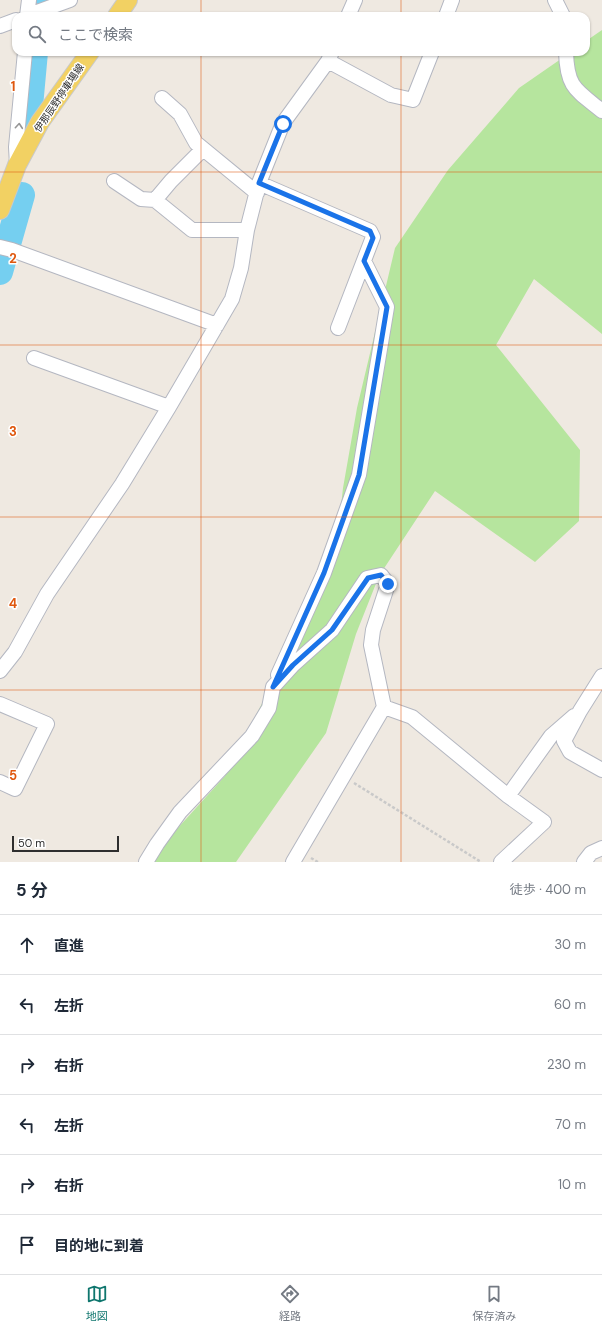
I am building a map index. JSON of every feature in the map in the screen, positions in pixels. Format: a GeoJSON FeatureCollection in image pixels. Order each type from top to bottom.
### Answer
{"type":"FeatureCollection","features":[{"type":"Feature","properties":{"kind":"main road"},"geometry":{"type":"LineString","coordinates":[[120,12],[128,0]]}},
{"type":"Feature","properties":{"kind":"main road","name":"伊那辰野停車場線"},"geometry":{"type":"LineString","coordinates":[[0,210],[17,165],[40,122],[87,56]]}},
{"type":"Feature","properties":{"kind":"street"},"geometry":{"type":"LineString","coordinates":[[25,12],[28,0]]}},
{"type":"Feature","properties":{"kind":"street"},"geometry":{"type":"LineString","coordinates":[[34,12],[51,3],[70,0]]}},
{"type":"Feature","properties":{"kind":"street"},"geometry":{"type":"LineString","coordinates":[[350,12],[355,0]]}},
{"type":"Feature","properties":{"kind":"street"},"geometry":{"type":"LineString","coordinates":[[448,12],[452,0]]}},
{"type":"Feature","properties":{"kind":"street"},"geometry":{"type":"LineString","coordinates":[[555,0],[561,12]]}},
{"type":"Feature","properties":{"kind":"street"},"geometry":{"type":"LineString","coordinates":[[0,26],[12,22]]}},
{"type":"Feature","properties":{"kind":"street"},"geometry":{"type":"LineString","coordinates":[[17,165],[16,146],[19,132],[25,56]]}},
{"type":"Feature","properties":{"kind":"street"},"geometry":{"type":"LineString","coordinates":[[0,671],[15,652],[47,594],[122,484],[232,299],[241,268],[247,230],[258,188],[283,124],[330,57],[391,95],[413,100],[430,56]]}},
{"type":"Feature","properties":{"kind":"street"},"geometry":{"type":"LineString","coordinates":[[566,56],[566,69],[573,86],[580,95],[602,111]]}},
{"type":"Feature","properties":{"kind":"street"},"geometry":{"type":"LineString","coordinates":[[162,98],[180,114],[196,143],[258,188],[370,231],[373,238],[338,328]]}},
{"type":"Feature","properties":{"kind":"street"},"geometry":{"type":"LineString","coordinates":[[155,200],[171,181],[203,149]]}},
{"type":"Feature","properties":{"kind":"street"},"geometry":{"type":"LineString","coordinates":[[114,181],[142,199],[155,200],[192,230],[247,230]]}},
{"type":"Feature","properties":{"kind":"street"},"geometry":{"type":"LineString","coordinates":[[0,247],[12,250],[217,325]]}},
{"type":"Feature","properties":{"kind":"street"},"geometry":{"type":"LineString","coordinates":[[146,862],[180,812],[252,736],[269,708],[273,687],[324,573],[359,475],[387,307],[364,261]]}},
{"type":"Feature","properties":{"kind":"street"},"geometry":{"type":"LineString","coordinates":[[34,358],[169,407]]}},
{"type":"Feature","properties":{"kind":"street"},"geometry":{"type":"LineString","coordinates":[[273,687],[293,665],[332,630],[368,578],[381,575],[388,584],[373,630],[371,645],[384,707],[293,862]]}},
{"type":"Feature","properties":{"kind":"street"},"geometry":{"type":"LineString","coordinates":[[602,676],[580,711],[564,741],[570,752],[602,770]]}},
{"type":"Feature","properties":{"kind":"street"},"geometry":{"type":"LineString","coordinates":[[0,704],[47,724],[16,789],[0,782]]}},
{"type":"Feature","properties":{"kind":"street"},"geometry":{"type":"LineString","coordinates":[[384,707],[412,717],[508,796],[544,822],[502,862]]}},
{"type":"Feature","properties":{"kind":"street"},"geometry":{"type":"LineString","coordinates":[[508,796],[551,736],[580,711]]}},
{"type":"Feature","properties":{"kind":"street"},"geometry":{"type":"LineString","coordinates":[[584,862],[591,853],[602,848]]}},
{"type":"Feature","properties":{"kind":"path"},"geometry":{"type":"LineString","coordinates":[[343,776],[481,862]]}},
{"type":"Feature","properties":{"kind":"green space"},"geometry":{"type":"Polygon","coordinates":[[[602,30],[602,334],[534,279],[496,345],[580,450],[579,521],[535,562],[435,491],[379,576],[356,634],[326,733],[236,862],[147,862],[225,776],[335,560],[343,488],[357,408],[395,248],[448,170],[519,88],[565,56],[590,56],[590,38],[602,30]]]}},
{"type":"Feature","properties":{"kind":"waterway"},"geometry":{"type":"LineString","coordinates":[[29,117],[35,56]]}},
{"type":"Feature","properties":{"kind":"waterway"},"geometry":{"type":"LineString","coordinates":[[0,272],[22,195]]}},
{"type":"Feature","properties":{"kind":"route"},"geometry":{"type":"LineString","coordinates":[[283,124],[259,183],[370,231],[373,238],[364,261],[387,307],[359,475],[324,573],[273,687],[293,665],[332,630],[368,578],[381,575],[388,584]]}}]}
